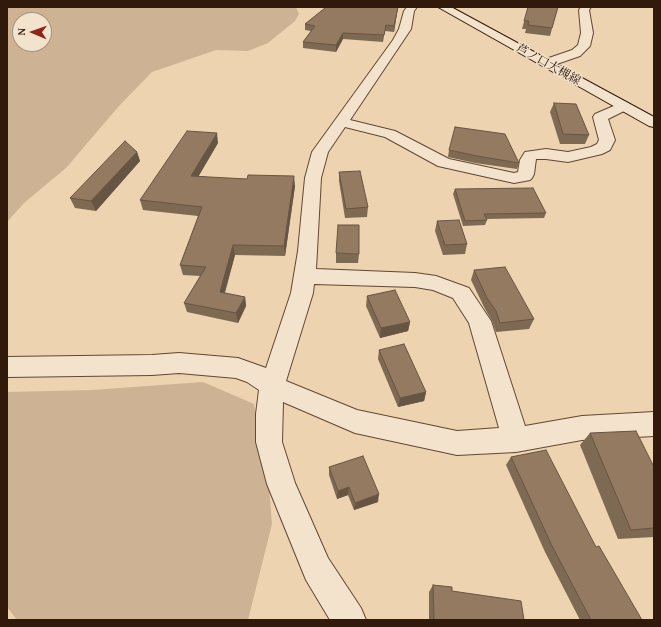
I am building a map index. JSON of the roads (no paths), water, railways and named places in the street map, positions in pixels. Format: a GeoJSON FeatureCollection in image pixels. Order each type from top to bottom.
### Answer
{"type":"FeatureCollection","features":[{"type":"Feature","properties":{"kind":"street"},"geometry":{"type":"LineString","coordinates":[[349,620],[316,569],[274,463],[269,442],[268,414],[272,386],[302,293],[313,178],[320,152],[405,29],[409,11],[412,7]]}},
{"type":"Feature","properties":{"kind":"street","name":"芦ノ口大槻線"},"geometry":{"type":"LineString","coordinates":[[443,7],[654,123]]}},
{"type":"Feature","properties":{"kind":"street"},"geometry":{"type":"LineString","coordinates":[[547,63],[576,53],[584,46],[587,33],[584,10],[586,7]]}},
{"type":"Feature","properties":{"kind":"street"},"geometry":{"type":"LineString","coordinates":[[341,122],[390,134],[444,163],[514,178],[524,176],[526,174],[528,160],[531,155],[546,154],[568,157],[596,151],[604,147],[607,140],[600,117],[623,106]]}},
{"type":"Feature","properties":{"kind":"street"},"geometry":{"type":"LineString","coordinates":[[304,276],[415,280],[436,283],[460,292],[480,321],[516,440]]}},
{"type":"Feature","properties":{"kind":"street"},"geometry":{"type":"LineString","coordinates":[[7,367],[145,365],[179,363],[217,365],[238,368],[256,375],[272,386],[355,421],[457,443],[516,440],[582,428],[654,424]]}}]}
